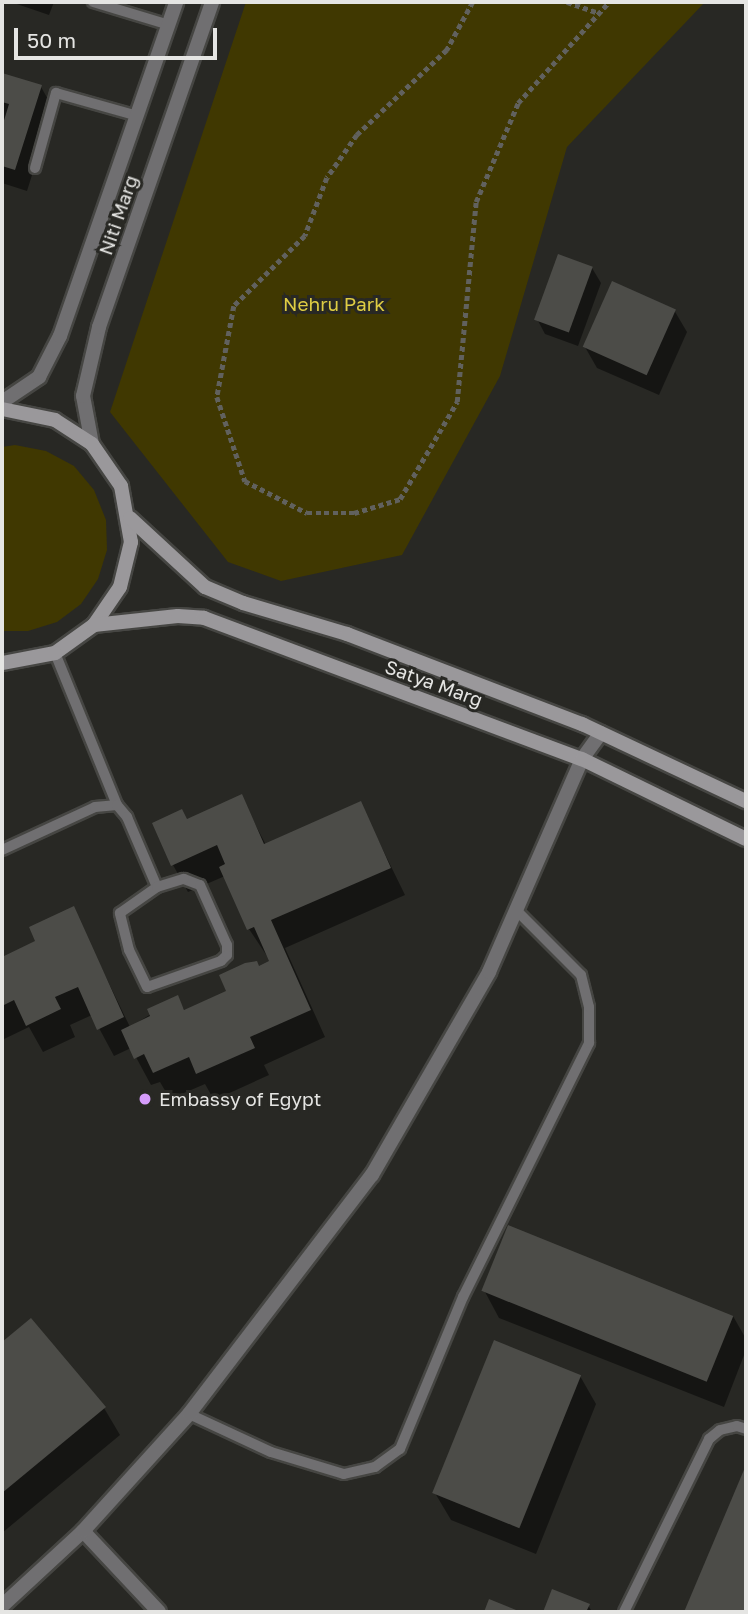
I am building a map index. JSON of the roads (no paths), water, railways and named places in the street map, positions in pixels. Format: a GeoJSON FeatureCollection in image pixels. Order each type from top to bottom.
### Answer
{"type":"FeatureCollection","features":[{"type":"Feature","properties":{"kind":"main road"},"geometry":{"type":"LineString","coordinates":[[2,409],[55,420],[92,444],[113,471],[130,518],[128,565],[109,608],[94,625],[55,653],[4,665]]}},
{"type":"Feature","properties":{"kind":"main road","name":"Satya Marg"},"geometry":{"type":"LineString","coordinates":[[130,518],[205,587],[243,603],[347,634],[601,733],[746,801]]}},
{"type":"Feature","properties":{"kind":"main road","name":"Satya Marg"},"geometry":{"type":"LineString","coordinates":[[94,625],[178,616],[204,618],[582,758],[746,839]]}},
{"type":"Feature","properties":{"kind":"street","name":"Niti Marg"},"geometry":{"type":"LineString","coordinates":[[2,402],[39,377],[60,336],[176,2]]}},
{"type":"Feature","properties":{"kind":"street","name":"Niti Marg"},"geometry":{"type":"LineString","coordinates":[[92,444],[83,396],[99,327],[212,2]]}},
{"type":"Feature","properties":{"kind":"street"},"geometry":{"type":"LineString","coordinates":[[2,1606],[83,1531],[189,1414],[372,1175],[518,912],[582,758],[601,733]]}},
{"type":"Feature","properties":{"kind":"street"},"geometry":{"type":"LineString","coordinates":[[83,1531],[159,1612]]}},
{"type":"Feature","properties":{"kind":"lane"},"geometry":{"type":"LineString","coordinates":[[93,2],[169,24]]}},
{"type":"Feature","properties":{"kind":"lane"},"geometry":{"type":"LineString","coordinates":[[35,168],[56,93],[138,116]]}},
{"type":"Feature","properties":{"kind":"lane"},"geometry":{"type":"LineString","coordinates":[[55,653],[117,805],[127,817],[157,887]]}},
{"type":"Feature","properties":{"kind":"lane"},"geometry":{"type":"LineString","coordinates":[[2,850],[95,807],[117,805]]}},
{"type":"Feature","properties":{"kind":"lane"},"geometry":{"type":"LineString","coordinates":[[184,879],[200,885],[227,945],[226,955],[221,961],[147,987],[129,950],[120,913],[126,904],[157,887],[184,879]]}},
{"type":"Feature","properties":{"kind":"lane"},"geometry":{"type":"LineString","coordinates":[[189,1414],[271,1452],[344,1474],[375,1467],[400,1449],[463,1297],[589,1043],[589,1007],[580,975],[518,912]]}},
{"type":"Feature","properties":{"kind":"lane"},"geometry":{"type":"LineString","coordinates":[[624,1612],[709,1439],[720,1430],[737,1426],[746,1429]]}},
{"type":"Feature","properties":{"kind":"place","name":"Embassy of Egypt"},"geometry":{"type":"Point","coordinates":[145,1099]}},
{"type":"Feature","properties":{"kind":"park label","name":"Nehru Park"},"geometry":{"type":"Point","coordinates":[334,304]}}]}
